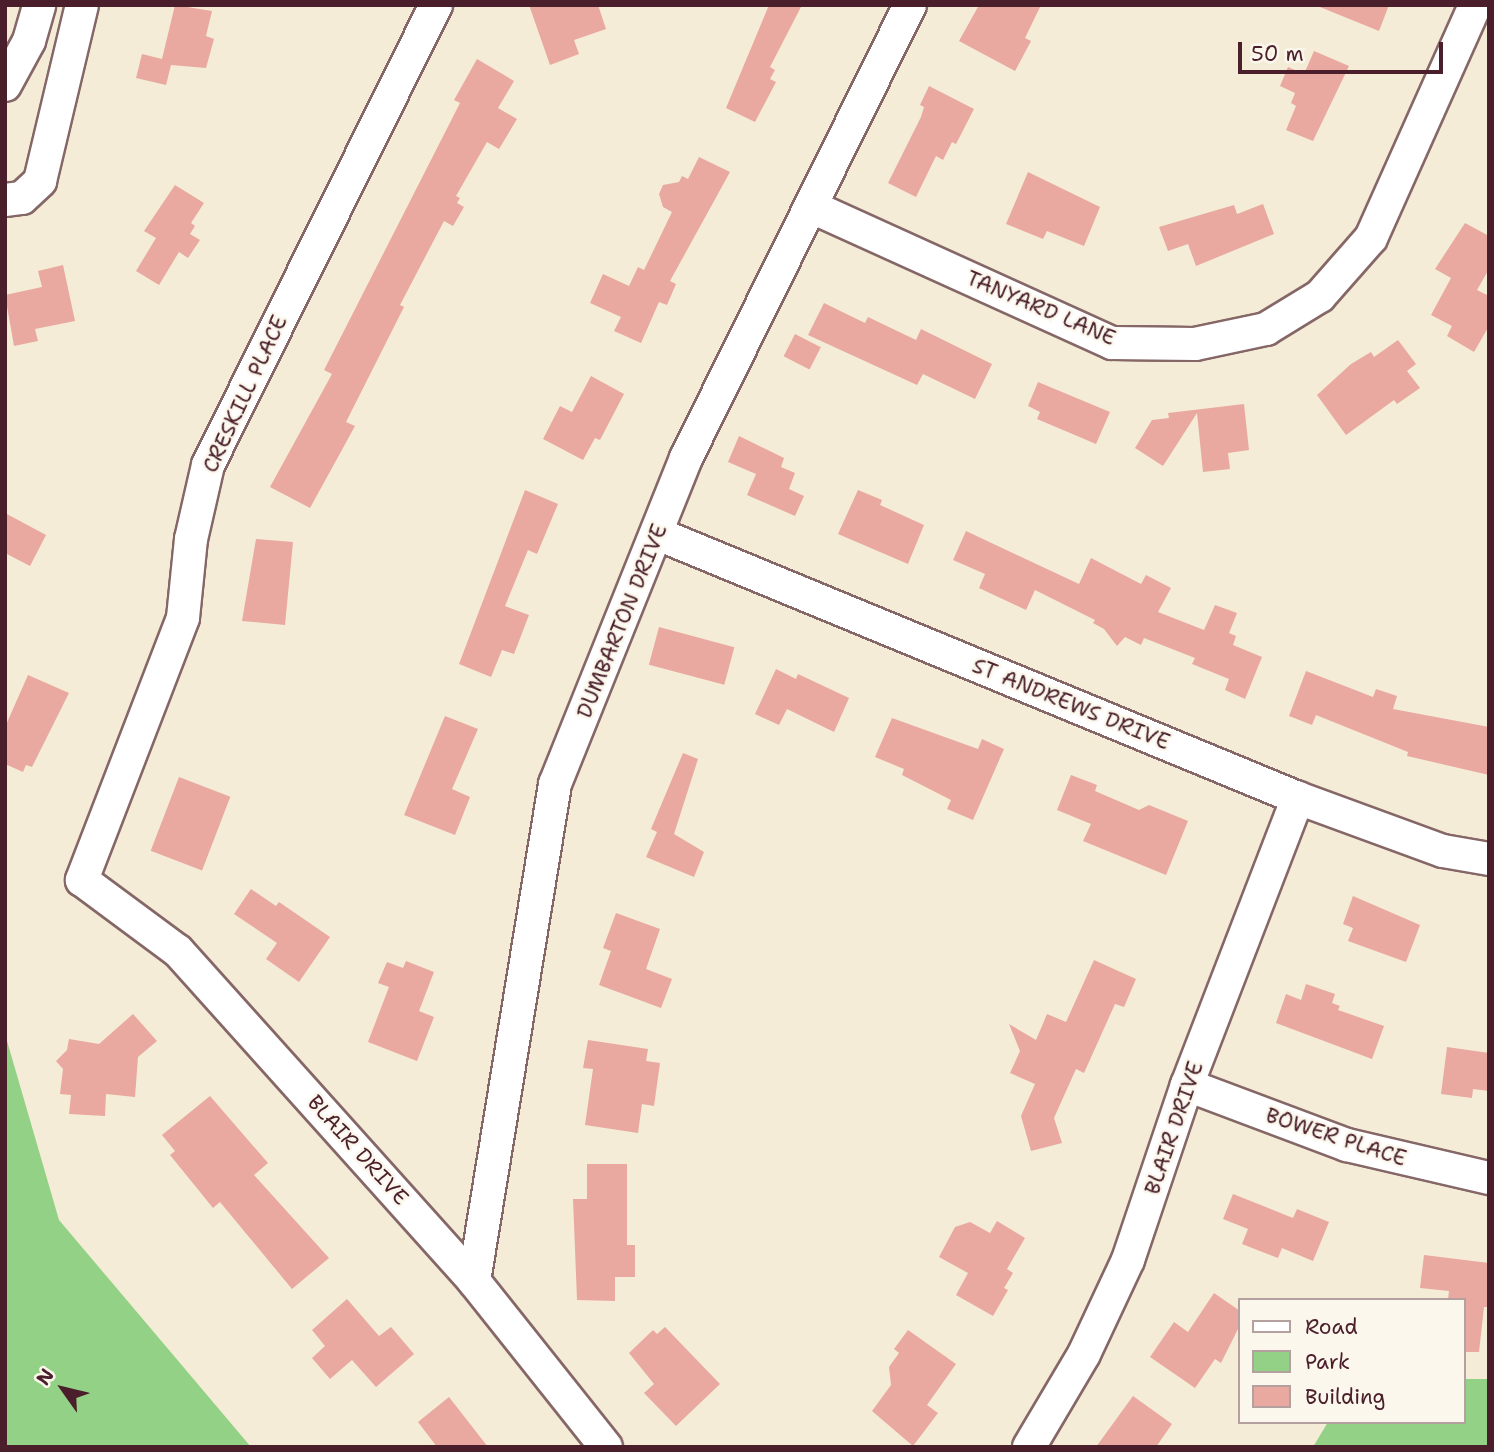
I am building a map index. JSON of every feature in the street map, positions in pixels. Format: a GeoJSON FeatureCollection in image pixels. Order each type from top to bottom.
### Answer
{"type":"FeatureCollection","features":[{"type":"Feature","properties":{"kind":"street"},"geometry":{"type":"LineString","coordinates":[[5,85],[29,41],[39,5]]}},
{"type":"Feature","properties":{"kind":"street"},"geometry":{"type":"LineString","coordinates":[[5,200],[22,198],[40,181],[82,5]]}},
{"type":"Feature","properties":{"kind":"street","name":"CRESKILL PLACE"},"geometry":{"type":"LineString","coordinates":[[82,880],[183,618],[191,539],[208,465],[436,5]]}},
{"type":"Feature","properties":{"kind":"street","name":"DUMBARTON DRIVE"},"geometry":{"type":"LineString","coordinates":[[474,1281],[555,785],[658,534],[686,458],[911,5]]}},
{"type":"Feature","properties":{"kind":"street","name":"TANYARD LANE"},"geometry":{"type":"LineString","coordinates":[[811,207],[1112,343],[1195,344],[1266,329],[1320,296],[1371,238],[1475,5]]}},
{"type":"Feature","properties":{"kind":"street","name":"ST ANDREWS DRIVE"},"geometry":{"type":"LineString","coordinates":[[658,534],[1298,798],[1443,851],[1489,859]]}},
{"type":"Feature","properties":{"kind":"street","name":"BLAIR DRIVE"},"geometry":{"type":"LineString","coordinates":[[1029,1447],[1084,1354],[1128,1260],[1187,1085],[1298,798]]}},
{"type":"Feature","properties":{"kind":"street","name":"BLAIR DRIVE"},"geometry":{"type":"LineString","coordinates":[[82,880],[178,951],[474,1281],[606,1447]]}},
{"type":"Feature","properties":{"kind":"street","name":"BOWER PLACE"},"geometry":{"type":"LineString","coordinates":[[1187,1085],[1347,1144],[1489,1178]]}},
{"type":"Feature","properties":{"kind":"green space"},"geometry":{"type":"Polygon","coordinates":[[[5,1034],[59,1220],[251,1447],[5,1447],[5,1034]]]}},
{"type":"Feature","properties":{"kind":"green space"},"geometry":{"type":"Polygon","coordinates":[[[1466,1379],[1489,1379],[1489,1447],[1313,1447],[1327,1424],[1466,1424],[1466,1379]]]}},
{"type":"Feature","properties":{"kind":"building"},"geometry":{"type":"Polygon","coordinates":[[[175,5],[212,11],[206,36],[214,39],[206,68],[171,65],[166,85],[136,78],[142,54],[162,59],[175,5]]]}},
{"type":"Feature","properties":{"kind":"building"},"geometry":{"type":"Polygon","coordinates":[[[529,5],[598,5],[606,29],[574,40],[579,54],[550,65],[529,5]]]}},
{"type":"Feature","properties":{"kind":"building"},"geometry":{"type":"Polygon","coordinates":[[[769,5],[802,5],[770,67],[775,70],[770,79],[776,82],[755,122],[726,108],[769,5]]]}},
{"type":"Feature","properties":{"kind":"building"},"geometry":{"type":"Polygon","coordinates":[[[979,5],[1041,5],[1025,38],[1031,41],[1015,71],[959,41],[979,5]]]}},
{"type":"Feature","properties":{"kind":"building"},"geometry":{"type":"Polygon","coordinates":[[[1315,5],[1389,5],[1379,31],[1315,5]]]}},
{"type":"Feature","properties":{"kind":"building"},"geometry":{"type":"Polygon","coordinates":[[[1314,51],[1349,66],[1313,141],[1286,130],[1296,106],[1291,103],[1295,93],[1280,86],[1288,67],[1304,74],[1314,51]]]}},
{"type":"Feature","properties":{"kind":"building"},"geometry":{"type":"Polygon","coordinates":[[[477,59],[514,81],[498,108],[517,119],[499,149],[487,142],[456,196],[460,198],[457,203],[464,207],[453,226],[444,221],[400,305],[404,307],[346,422],[355,426],[310,508],[270,487],[332,374],[324,370],[460,103],[454,100],[477,59]]]}},
{"type":"Feature","properties":{"kind":"building"},"geometry":{"type":"Polygon","coordinates":[[[929,86],[974,109],[956,144],[952,142],[943,160],[936,156],[916,197],[888,183],[921,117],[924,107],[920,105],[929,86]]]}},
{"type":"Feature","properties":{"kind":"building"},"geometry":{"type":"Polygon","coordinates":[[[699,157],[730,172],[670,281],[676,284],[667,305],[659,302],[641,343],[614,331],[621,317],[590,303],[603,274],[629,286],[638,267],[644,270],[672,212],[663,207],[659,194],[663,185],[679,182],[682,176],[688,179],[699,157]]]}},
{"type":"Feature","properties":{"kind":"building"},"geometry":{"type":"Polygon","coordinates":[[[1028,172],[1100,207],[1084,246],[1047,231],[1043,239],[1006,224],[1028,172]]]}},
{"type":"Feature","properties":{"kind":"building"},"geometry":{"type":"Polygon","coordinates":[[[175,185],[204,203],[191,223],[195,226],[190,234],[200,240],[188,258],[179,252],[159,285],[136,271],[156,238],[144,231],[175,185]]]}},
{"type":"Feature","properties":{"kind":"building"},"geometry":{"type":"Polygon","coordinates":[[[1263,204],[1274,234],[1196,266],[1188,244],[1168,251],[1159,227],[1234,205],[1237,214],[1263,204]]]}},
{"type":"Feature","properties":{"kind":"building"},"geometry":{"type":"Polygon","coordinates":[[[1465,223],[1489,236],[1489,269],[1477,290],[1489,296],[1489,326],[1474,352],[1447,336],[1452,326],[1431,315],[1451,278],[1435,269],[1465,223]]]}},
{"type":"Feature","properties":{"kind":"building"},"geometry":{"type":"Polygon","coordinates":[[[63,265],[75,321],[35,329],[38,341],[14,346],[5,295],[42,287],[38,271],[63,265]]]}},
{"type":"Feature","properties":{"kind":"building"},"geometry":{"type":"Polygon","coordinates":[[[824,303],[865,323],[868,317],[916,340],[921,329],[992,364],[975,399],[923,374],[917,385],[808,335],[824,303]]]}},
{"type":"Feature","properties":{"kind":"building"},"geometry":{"type":"Polygon","coordinates":[[[795,334],[821,347],[809,369],[784,356],[795,334]]]}},
{"type":"Feature","properties":{"kind":"building"},"geometry":{"type":"Polygon","coordinates":[[[1398,340],[1416,364],[1407,371],[1420,388],[1397,404],[1394,400],[1346,435],[1317,395],[1351,364],[1371,352],[1374,357],[1398,340]]]}},
{"type":"Feature","properties":{"kind":"building"},"geometry":{"type":"Polygon","coordinates":[[[591,376],[624,394],[600,440],[595,438],[583,460],[543,439],[560,406],[572,412],[591,376]]]}},
{"type":"Feature","properties":{"kind":"building"},"geometry":{"type":"Polygon","coordinates":[[[1038,382],[1110,412],[1096,444],[1037,419],[1040,412],[1028,406],[1038,382]]]}},
{"type":"Feature","properties":{"kind":"building"},"geometry":{"type":"Polygon","coordinates":[[[1244,404],[1249,450],[1228,453],[1230,469],[1203,472],[1197,413],[1163,466],[1135,448],[1152,420],[1169,418],[1168,413],[1244,404]]]}},
{"type":"Feature","properties":{"kind":"building"},"geometry":{"type":"Polygon","coordinates":[[[739,436],[784,458],[781,467],[795,473],[789,489],[804,496],[795,516],[747,495],[756,474],[728,462],[739,436]]]}},
{"type":"Feature","properties":{"kind":"building"},"geometry":{"type":"Polygon","coordinates":[[[525,490],[558,504],[537,554],[528,550],[505,606],[529,615],[514,654],[502,650],[491,677],[459,664],[525,490]]]}},
{"type":"Feature","properties":{"kind":"building"},"geometry":{"type":"Polygon","coordinates":[[[858,490],[882,500],[880,505],[924,525],[908,564],[838,534],[858,490]]]}},
{"type":"Feature","properties":{"kind":"building"},"geometry":{"type":"Polygon","coordinates":[[[5,513],[46,535],[30,566],[5,553],[5,513]]]}},
{"type":"Feature","properties":{"kind":"building"},"geometry":{"type":"Polygon","coordinates":[[[966,531],[1079,584],[1091,558],[1141,584],[1146,575],[1171,588],[1158,612],[1204,630],[1215,605],[1237,613],[1229,633],[1236,636],[1233,645],[1262,657],[1245,699],[1225,690],[1229,679],[1192,664],[1195,658],[1144,638],[1141,645],[1125,637],[1117,646],[1104,629],[1093,623],[1095,620],[1035,590],[1026,610],[979,588],[985,574],[953,560],[966,531]]]}},
{"type":"Feature","properties":{"kind":"building"},"geometry":{"type":"Polygon","coordinates":[[[256,539],[293,542],[285,625],[242,621],[256,539]]]}},
{"type":"Feature","properties":{"kind":"building"},"geometry":{"type":"Polygon","coordinates":[[[659,627],[734,647],[724,685],[649,665],[659,627]]]}},
{"type":"Feature","properties":{"kind":"building"},"geometry":{"type":"Polygon","coordinates":[[[776,669],[796,679],[798,674],[849,698],[834,732],[787,709],[779,725],[755,714],[776,669]]]}},
{"type":"Feature","properties":{"kind":"building"},"geometry":{"type":"Polygon","coordinates":[[[1306,671],[1373,697],[1376,689],[1397,696],[1393,709],[1489,727],[1489,775],[1407,756],[1408,752],[1316,715],[1312,725],[1289,716],[1306,671]]]}},
{"type":"Feature","properties":{"kind":"building"},"geometry":{"type":"Polygon","coordinates":[[[28,675],[69,693],[32,767],[26,765],[23,772],[5,764],[5,727],[28,675]]]}},
{"type":"Feature","properties":{"kind":"building"},"geometry":{"type":"Polygon","coordinates":[[[445,716],[478,729],[452,789],[470,797],[455,835],[404,815],[445,716]]]}},
{"type":"Feature","properties":{"kind":"building"},"geometry":{"type":"Polygon","coordinates":[[[892,718],[978,749],[982,739],[1004,749],[973,820],[947,809],[951,800],[902,775],[904,769],[875,757],[892,718]]]}},
{"type":"Feature","properties":{"kind":"building"},"geometry":{"type":"Polygon","coordinates":[[[683,753],[698,759],[674,834],[704,852],[694,877],[646,857],[657,832],[651,829],[683,753]]]}},
{"type":"Feature","properties":{"kind":"building"},"geometry":{"type":"Polygon","coordinates":[[[1071,775],[1097,785],[1095,791],[1139,810],[1149,805],[1188,821],[1166,875],[1083,841],[1091,824],[1057,810],[1071,775]]]}},
{"type":"Feature","properties":{"kind":"building"},"geometry":{"type":"Polygon","coordinates":[[[179,777],[230,797],[202,870],[151,851],[179,777]]]}},
{"type":"Feature","properties":{"kind":"building"},"geometry":{"type":"Polygon","coordinates":[[[251,889],[276,906],[279,902],[330,937],[299,982],[266,959],[277,943],[234,914],[251,889]]]}},
{"type":"Feature","properties":{"kind":"building"},"geometry":{"type":"Polygon","coordinates":[[[1353,896],[1420,925],[1406,962],[1348,941],[1353,928],[1343,924],[1353,896]]]}},
{"type":"Feature","properties":{"kind":"building"},"geometry":{"type":"Polygon","coordinates":[[[616,913],[660,929],[646,969],[672,979],[661,1008],[599,985],[611,951],[603,948],[616,913]]]}},
{"type":"Feature","properties":{"kind":"building"},"geometry":{"type":"Polygon","coordinates":[[[1094,960],[1136,979],[1124,1007],[1115,1004],[1084,1073],[1076,1069],[1054,1118],[1062,1143],[1031,1151],[1021,1116],[1035,1084],[1010,1073],[1020,1051],[1009,1024],[1036,1040],[1047,1014],[1066,1022],[1094,960]]]}},
{"type":"Feature","properties":{"kind":"building"},"geometry":{"type":"Polygon","coordinates":[[[406,961],[434,972],[419,1011],[434,1017],[417,1061],[368,1042],[389,987],[378,983],[387,962],[403,968],[406,961]]]}},
{"type":"Feature","properties":{"kind":"building"},"geometry":{"type":"Polygon","coordinates":[[[1306,984],[1335,994],[1332,1003],[1340,1006],[1338,1010],[1384,1026],[1372,1059],[1276,1023],[1286,994],[1301,1000],[1306,984]]]}},
{"type":"Feature","properties":{"kind":"building"},"geometry":{"type":"Polygon","coordinates":[[[133,1014],[157,1041],[138,1057],[135,1097],[106,1094],[105,1116],[69,1114],[71,1095],[60,1094],[63,1069],[56,1061],[67,1050],[69,1039],[99,1044],[133,1014]]]}},
{"type":"Feature","properties":{"kind":"building"},"geometry":{"type":"Polygon","coordinates":[[[588,1040],[648,1049],[646,1061],[660,1063],[654,1106],[642,1104],[638,1133],[585,1125],[593,1069],[583,1068],[588,1040]]]}},
{"type":"Feature","properties":{"kind":"building"},"geometry":{"type":"Polygon","coordinates":[[[1447,1047],[1489,1053],[1489,1091],[1473,1089],[1472,1098],[1441,1094],[1447,1047]]]}},
{"type":"Feature","properties":{"kind":"building"},"geometry":{"type":"Polygon","coordinates":[[[210,1096],[268,1163],[254,1175],[329,1258],[292,1289],[220,1202],[213,1208],[170,1155],[175,1151],[162,1135],[210,1096]]]}},
{"type":"Feature","properties":{"kind":"building"},"geometry":{"type":"Polygon","coordinates":[[[587,1164],[627,1164],[627,1245],[635,1245],[635,1277],[615,1277],[615,1301],[577,1300],[573,1199],[587,1199],[587,1164]]]}},
{"type":"Feature","properties":{"kind":"building"},"geometry":{"type":"Polygon","coordinates":[[[1233,1194],[1293,1218],[1297,1209],[1329,1222],[1313,1261],[1282,1248],[1278,1258],[1242,1244],[1248,1229],[1223,1219],[1233,1194]]]}},
{"type":"Feature","properties":{"kind":"building"},"geometry":{"type":"Polygon","coordinates":[[[997,1221],[1025,1238],[1007,1269],[1013,1273],[1004,1288],[1008,1290],[993,1316],[956,1295],[968,1273],[939,1257],[955,1227],[970,1222],[990,1233],[997,1221]]]}},
{"type":"Feature","properties":{"kind":"building"},"geometry":{"type":"Polygon","coordinates":[[[1424,1255],[1489,1263],[1489,1307],[1484,1307],[1479,1352],[1466,1352],[1466,1298],[1448,1298],[1449,1291],[1420,1288],[1424,1255]]]}},
{"type":"Feature","properties":{"kind":"building"},"geometry":{"type":"Polygon","coordinates":[[[1214,1293],[1238,1310],[1238,1329],[1221,1363],[1215,1359],[1195,1388],[1150,1357],[1174,1322],[1188,1332],[1214,1293]]]}},
{"type":"Feature","properties":{"kind":"building"},"geometry":{"type":"Polygon","coordinates":[[[347,1299],[379,1336],[391,1327],[414,1354],[376,1387],[352,1360],[330,1379],[312,1358],[325,1346],[312,1330],[347,1299]]]}},
{"type":"Feature","properties":{"kind":"building"},"geometry":{"type":"Polygon","coordinates":[[[665,1327],[720,1384],[676,1426],[644,1393],[654,1384],[629,1353],[653,1330],[657,1334],[665,1327]]]}},
{"type":"Feature","properties":{"kind":"building"},"geometry":{"type":"Polygon","coordinates":[[[908,1330],[956,1364],[927,1405],[938,1413],[913,1446],[872,1411],[891,1385],[889,1367],[899,1353],[894,1349],[908,1330]]]}},
{"type":"Feature","properties":{"kind":"building"},"geometry":{"type":"Polygon","coordinates":[[[1133,1396],[1172,1424],[1156,1447],[1096,1447],[1133,1396]]]}},
{"type":"Feature","properties":{"kind":"building"},"geometry":{"type":"Polygon","coordinates":[[[449,1397],[488,1447],[437,1447],[418,1422],[449,1397]]]}}]}
